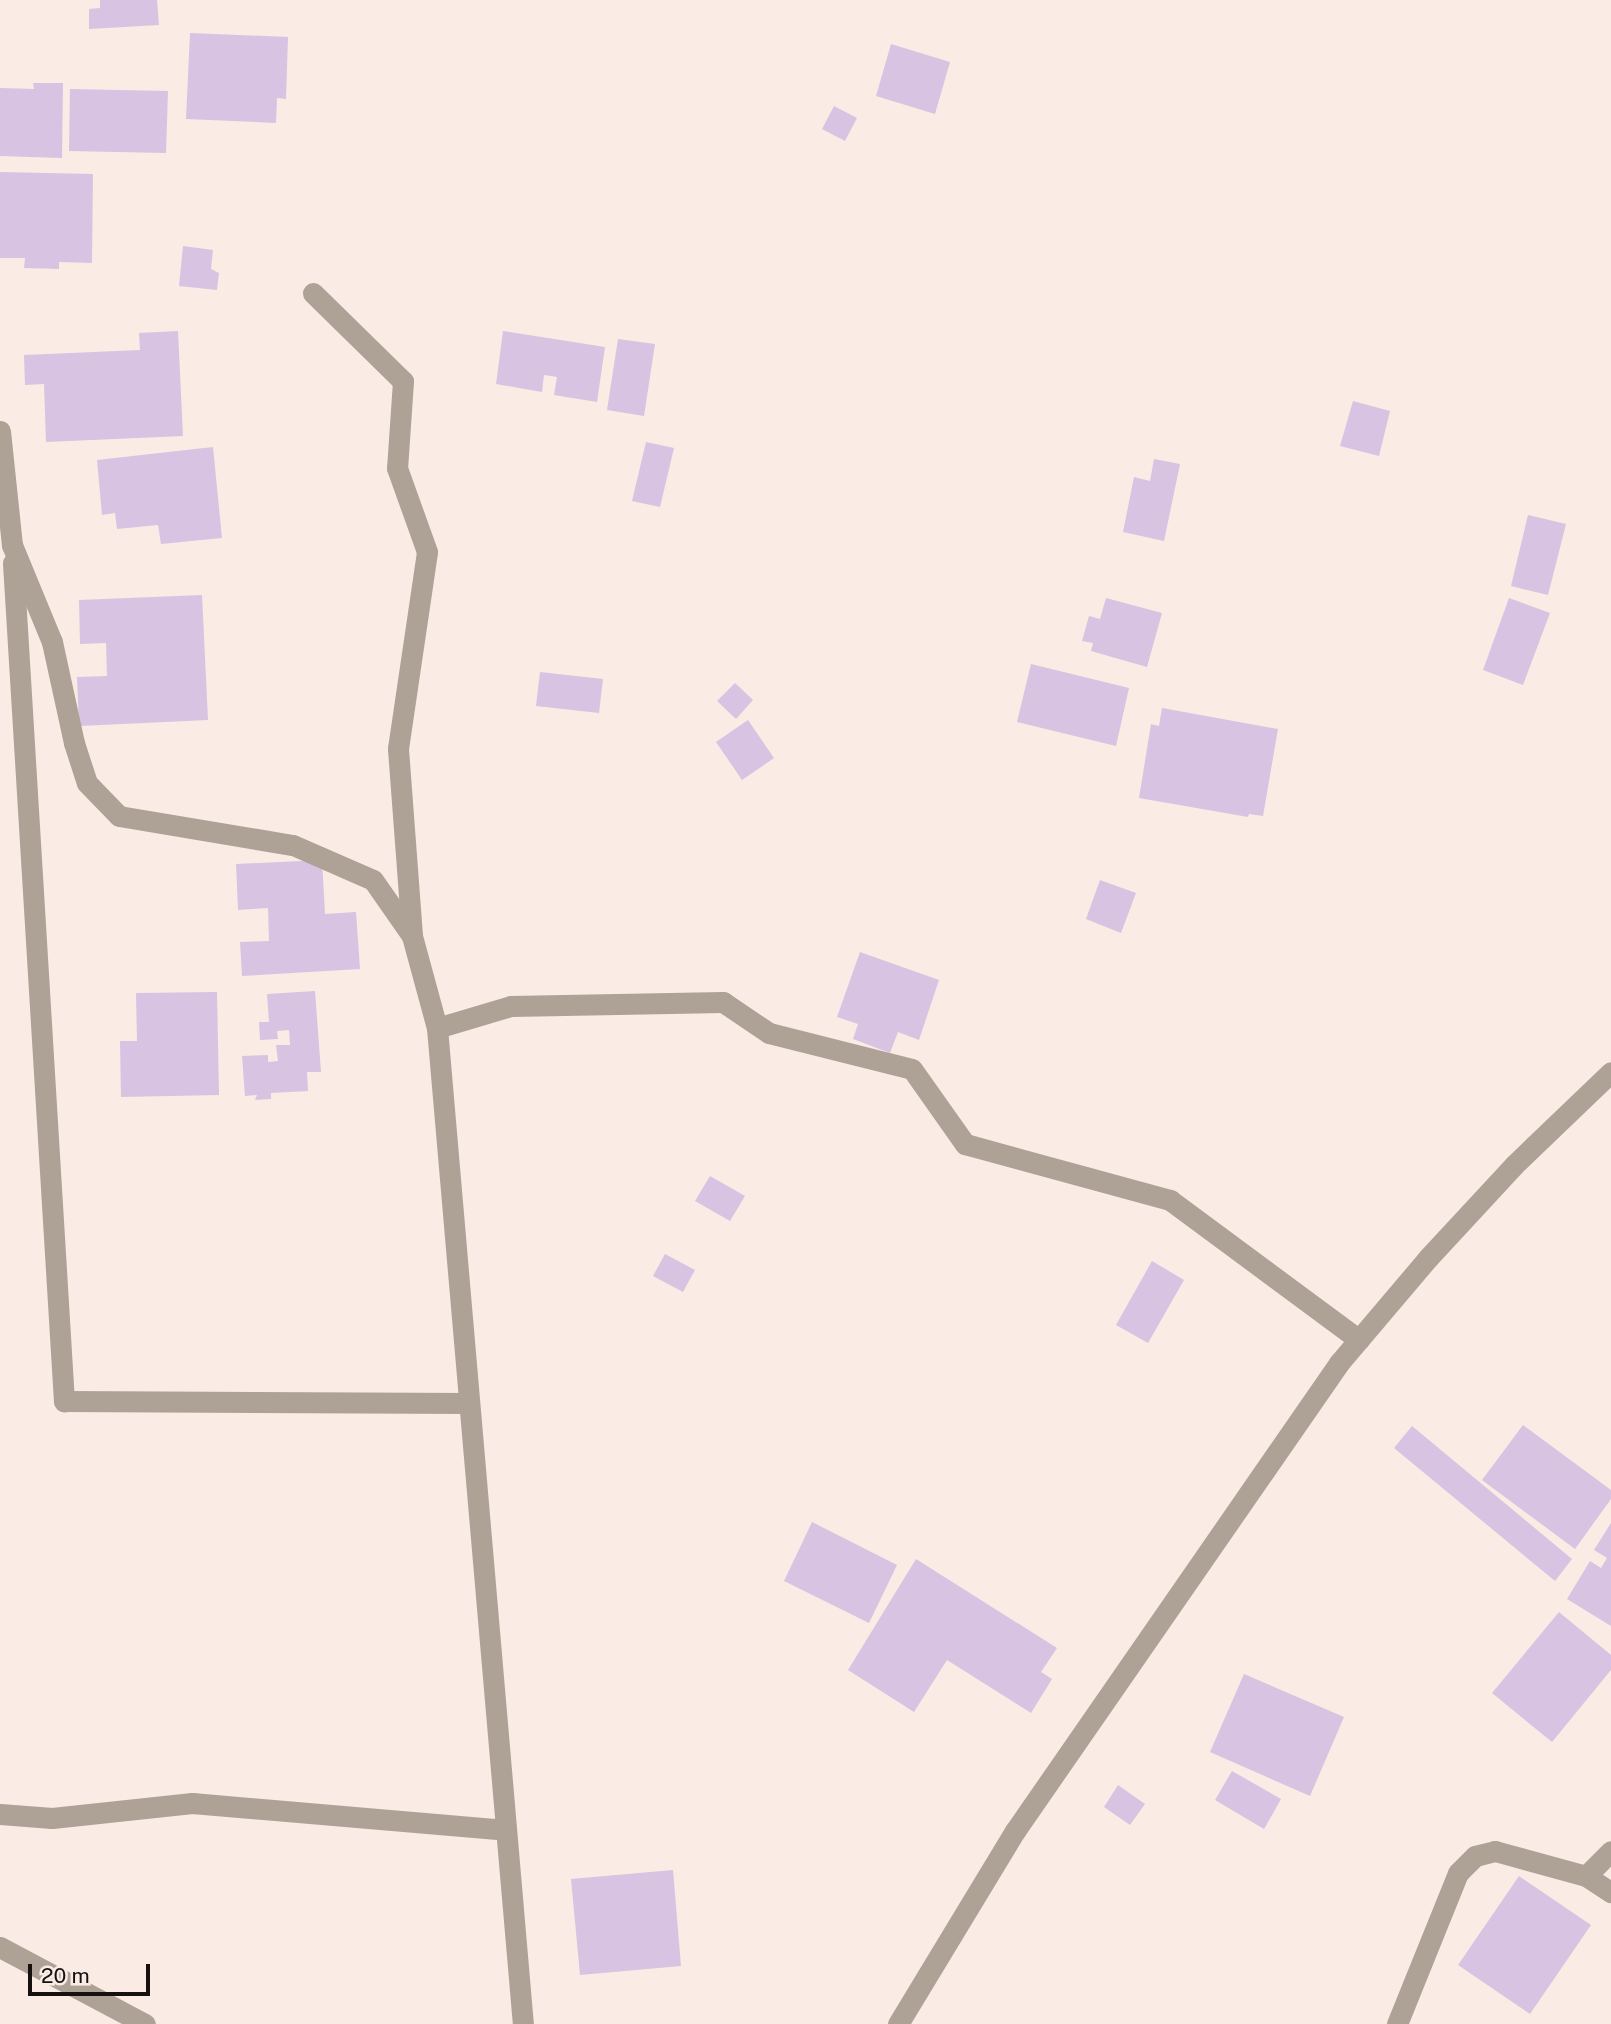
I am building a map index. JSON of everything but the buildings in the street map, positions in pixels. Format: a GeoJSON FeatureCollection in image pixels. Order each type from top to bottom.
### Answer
{"type":"FeatureCollection","features":[{"type":"Feature","properties":{"kind":"street"},"geometry":{"type":"LineString","coordinates":[[313,293],[403,381],[397,468],[427,552],[398,749],[412,936],[438,1028],[523,2024]]}},
{"type":"Feature","properties":{"kind":"street"},"geometry":{"type":"LineString","coordinates":[[0,431],[12,545],[64,1401],[468,1403]]}},
{"type":"Feature","properties":{"kind":"street"},"geometry":{"type":"LineString","coordinates":[[12,545],[52,642],[74,743],[87,783],[119,816],[293,845],[373,880],[412,936]]}},
{"type":"Feature","properties":{"kind":"street"},"geometry":{"type":"LineString","coordinates":[[438,1028],[511,1006],[723,1002],[769,1033],[912,1069],[965,1144],[1170,1200],[1359,1340]]}},
{"type":"Feature","properties":{"kind":"street"},"geometry":{"type":"LineString","coordinates":[[898,2024],[1015,1831],[1331,1374],[1428,1258],[1514,1165],[1611,1072]]}},
{"type":"Feature","properties":{"kind":"street"},"geometry":{"type":"LineString","coordinates":[[0,1814],[52,1818],[192,1803],[506,1830]]}},
{"type":"Feature","properties":{"kind":"street"},"geometry":{"type":"LineString","coordinates":[[1397,2024],[1458,1873],[1475,1856],[1495,1851],[1587,1876],[1611,1892]]}},
{"type":"Feature","properties":{"kind":"street"},"geometry":{"type":"LineString","coordinates":[[1587,1876],[1611,1851]]}},
{"type":"Feature","properties":{"kind":"street"},"geometry":{"type":"LineString","coordinates":[[0,1947],[145,2024]]}}]}
